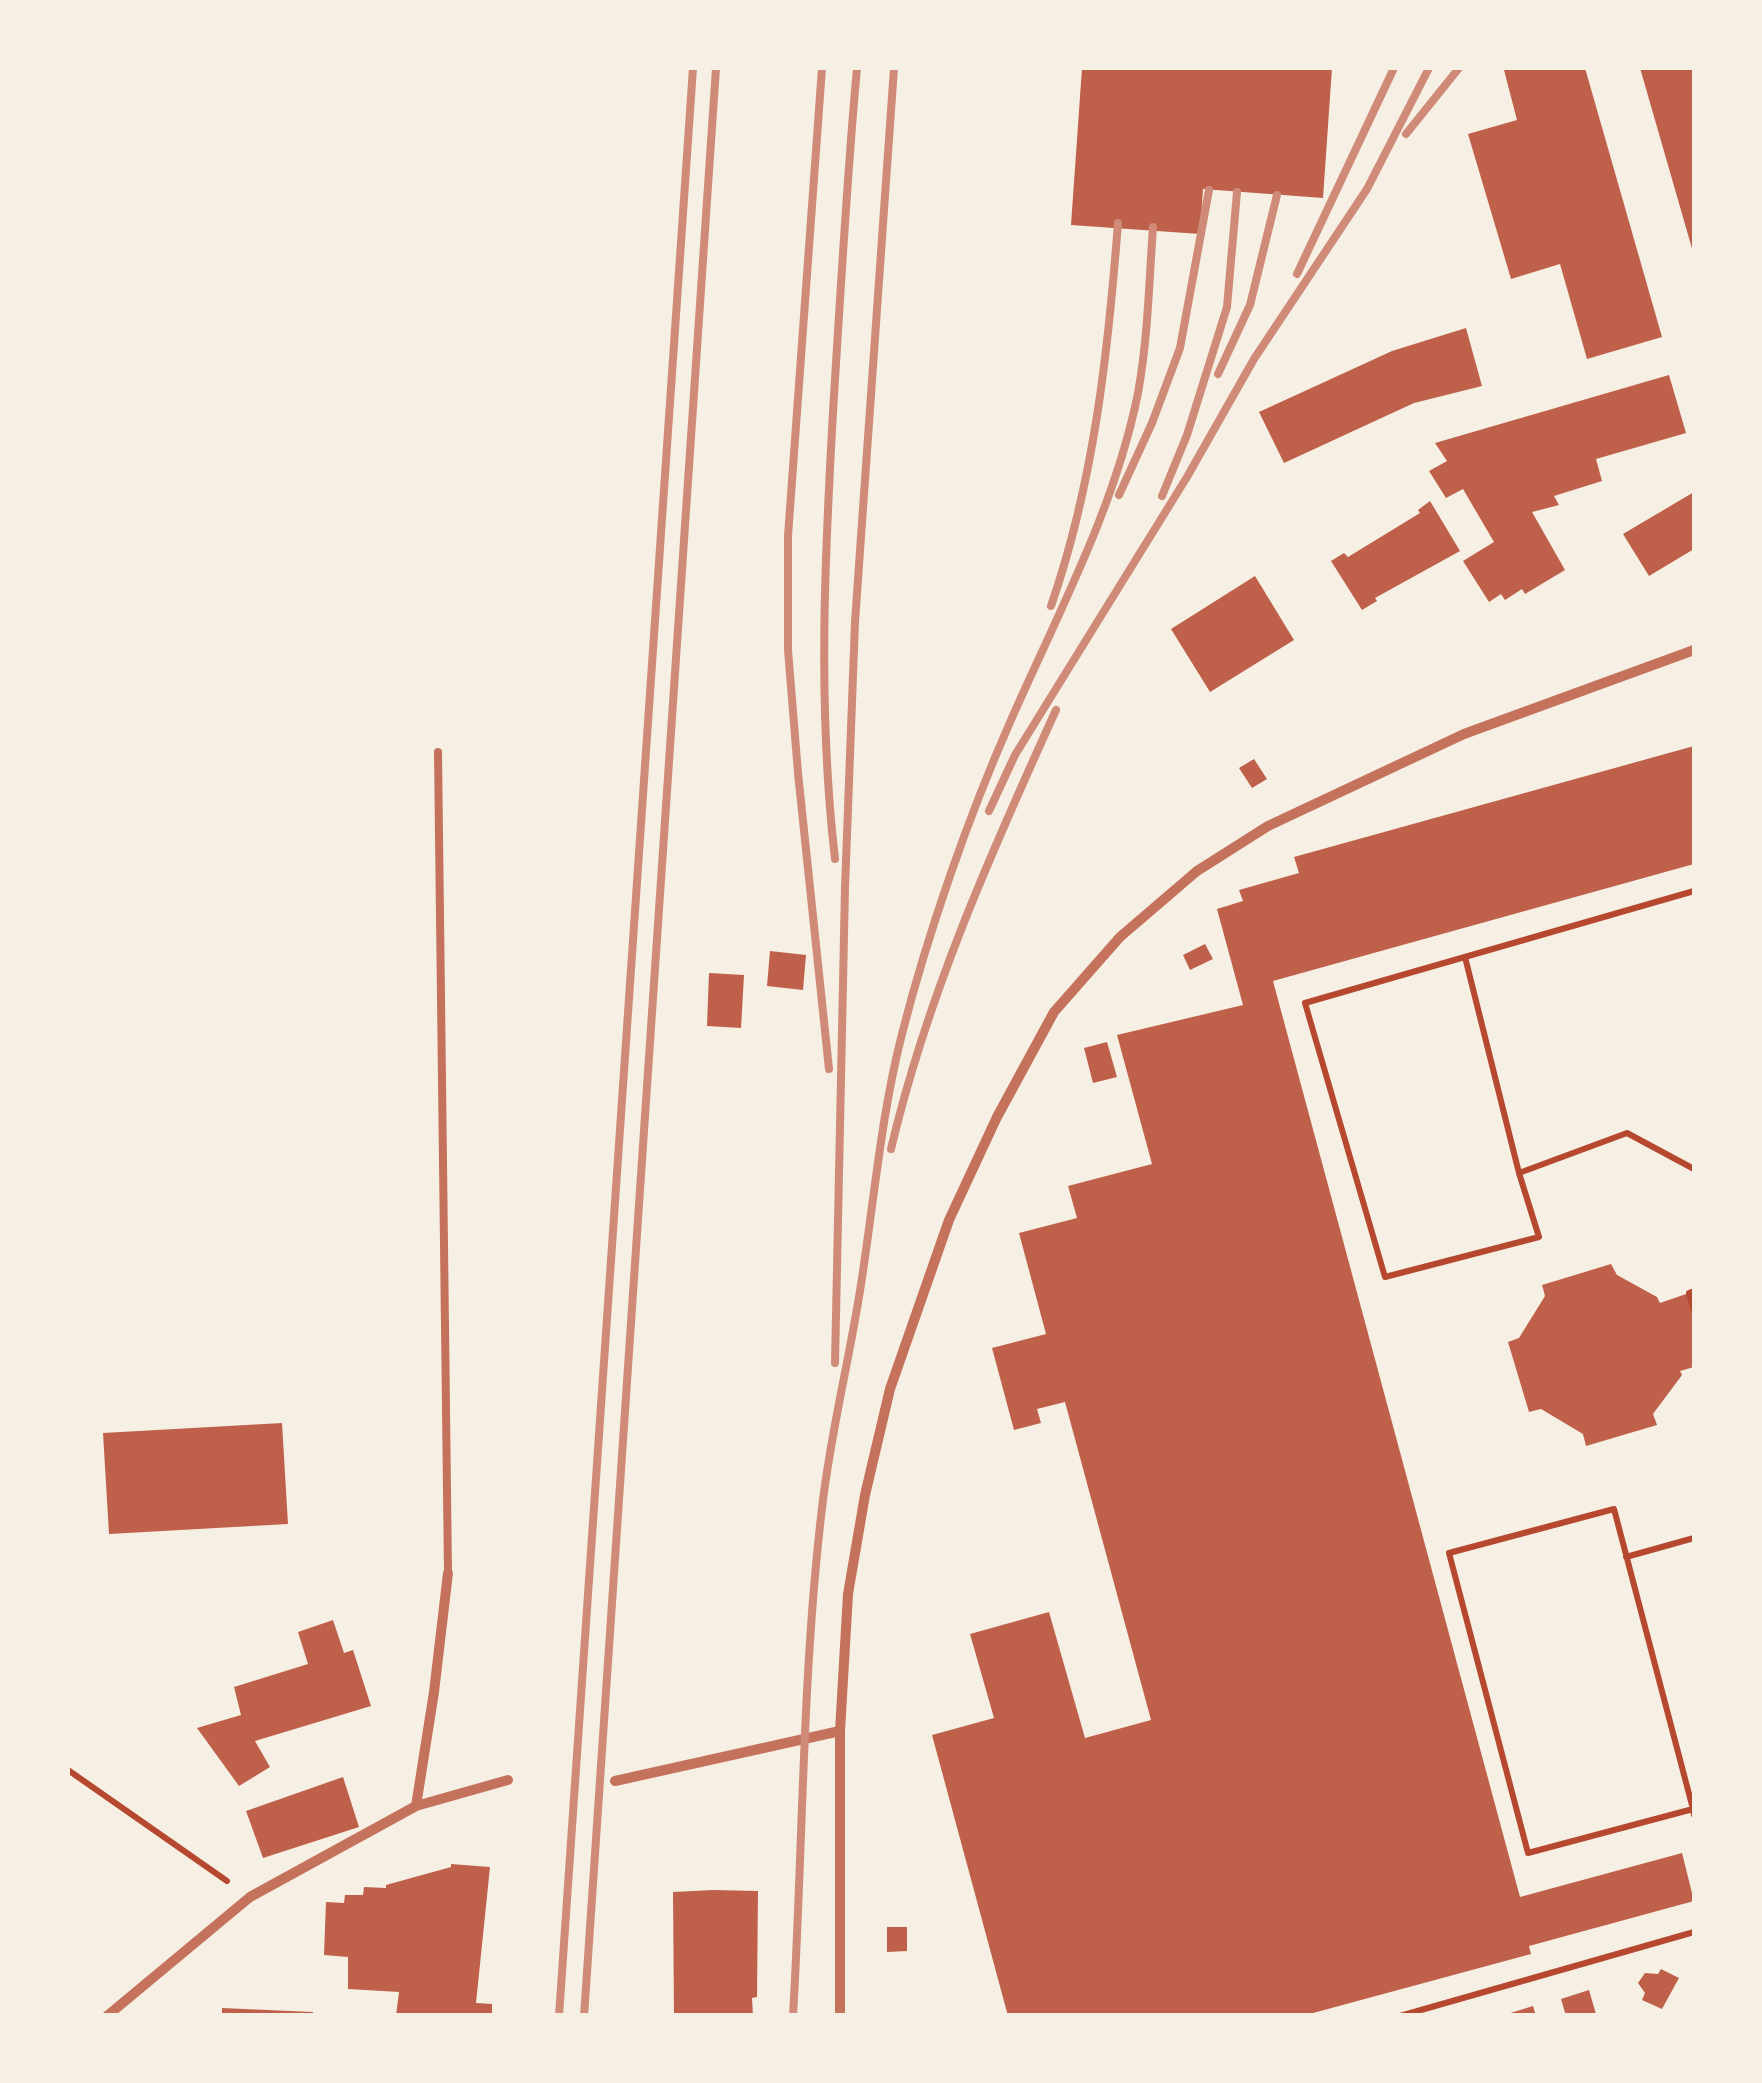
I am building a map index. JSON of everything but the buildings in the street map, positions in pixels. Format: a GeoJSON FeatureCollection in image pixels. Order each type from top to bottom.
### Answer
{"type":"FeatureCollection","features":[{"type":"Feature","properties":{"kind":"street"},"geometry":{"type":"LineString","coordinates":[[840,2016],[840,1730],[848,1594],[864,1495],[890,1388],[949,1220],[997,1116],[1054,1012],[1120,937],[1198,870],[1268,826],[1464,734],[1694,650]]}},
{"type":"Feature","properties":{"kind":"street"},"geometry":{"type":"LineString","coordinates":[[416,1806],[448,1573]]}},
{"type":"Feature","properties":{"kind":"street"},"geometry":{"type":"LineString","coordinates":[[614,1780],[840,1730]]}},
{"type":"Feature","properties":{"kind":"street"},"geometry":{"type":"LineString","coordinates":[[107,2016],[250,1897],[416,1806],[508,1780]]}},
{"type":"Feature","properties":{"kind":"lane"},"geometry":{"type":"LineString","coordinates":[[438,752],[448,1573]]}},
{"type":"Feature","properties":{"kind":"path"},"geometry":{"type":"LineString","coordinates":[[1465,957],[1519,1173],[1539,1236],[1385,1277],[1306,1002],[1694,891]]}},
{"type":"Feature","properties":{"kind":"path"},"geometry":{"type":"LineString","coordinates":[[1519,1173],[1627,1134],[1694,1169]]}},
{"type":"Feature","properties":{"kind":"path"},"geometry":{"type":"LineString","coordinates":[[1694,1291],[1689,1293],[1694,1310]]}},
{"type":"Feature","properties":{"kind":"path"},"geometry":{"type":"LineString","coordinates":[[1614,1510],[1694,1811],[1528,1853],[1449,1553],[1614,1510]]}},
{"type":"Feature","properties":{"kind":"path"},"geometry":{"type":"LineString","coordinates":[[1626,1556],[1694,1538]]}},
{"type":"Feature","properties":{"kind":"path"},"geometry":{"type":"LineString","coordinates":[[68,1770],[250,1897]]}},
{"type":"Feature","properties":{"kind":"path"},"geometry":{"type":"LineString","coordinates":[[1400,2016],[1694,1932]]}},
{"type":"Feature","properties":{"kind":"railway"},"geometry":{"type":"LineString","coordinates":[[559,2016],[693,68]]}},
{"type":"Feature","properties":{"kind":"railway"},"geometry":{"type":"LineString","coordinates":[[584,2016],[716,68]]}},
{"type":"Feature","properties":{"kind":"railway"},"geometry":{"type":"LineString","coordinates":[[822,68],[788,536],[788,650],[829,1069]]}},
{"type":"Feature","properties":{"kind":"railway"},"geometry":{"type":"LineString","coordinates":[[835,859],[824,685],[826,569],[857,68]]}},
{"type":"Feature","properties":{"kind":"railway"},"geometry":{"type":"LineString","coordinates":[[835,1363],[855,622],[894,68]]}},
{"type":"Feature","properties":{"kind":"railway"},"geometry":{"type":"LineString","coordinates":[[1297,274],[1394,68]]}},
{"type":"Feature","properties":{"kind":"railway"},"geometry":{"type":"LineString","coordinates":[[989,811],[1015,755],[1187,477],[1254,359],[1367,189],[1429,68]]}},
{"type":"Feature","properties":{"kind":"railway"},"geometry":{"type":"LineString","coordinates":[[1406,134],[1459,68]]}},
{"type":"Feature","properties":{"kind":"railway"},"geometry":{"type":"LineString","coordinates":[[1119,495],[1180,348],[1209,190]]}},
{"type":"Feature","properties":{"kind":"railway"},"geometry":{"type":"LineString","coordinates":[[1162,496],[1187,435],[1227,307],[1237,192]]}},
{"type":"Feature","properties":{"kind":"railway"},"geometry":{"type":"LineString","coordinates":[[1218,374],[1250,305],[1277,195]]}},
{"type":"Feature","properties":{"kind":"railway"},"geometry":{"type":"LineString","coordinates":[[1051,606],[1078,512],[1097,417],[1118,223]]}},
{"type":"Feature","properties":{"kind":"railway"},"geometry":{"type":"LineString","coordinates":[[793,2016],[815,1571],[826,1478],[889,1093],[924,955],[965,834],[1011,720],[1084,560],[1128,436],[1144,352],[1153,227]]}},
{"type":"Feature","properties":{"kind":"railway"},"geometry":{"type":"LineString","coordinates":[[891,1149],[942,981],[985,871],[1056,710]]}}]}
